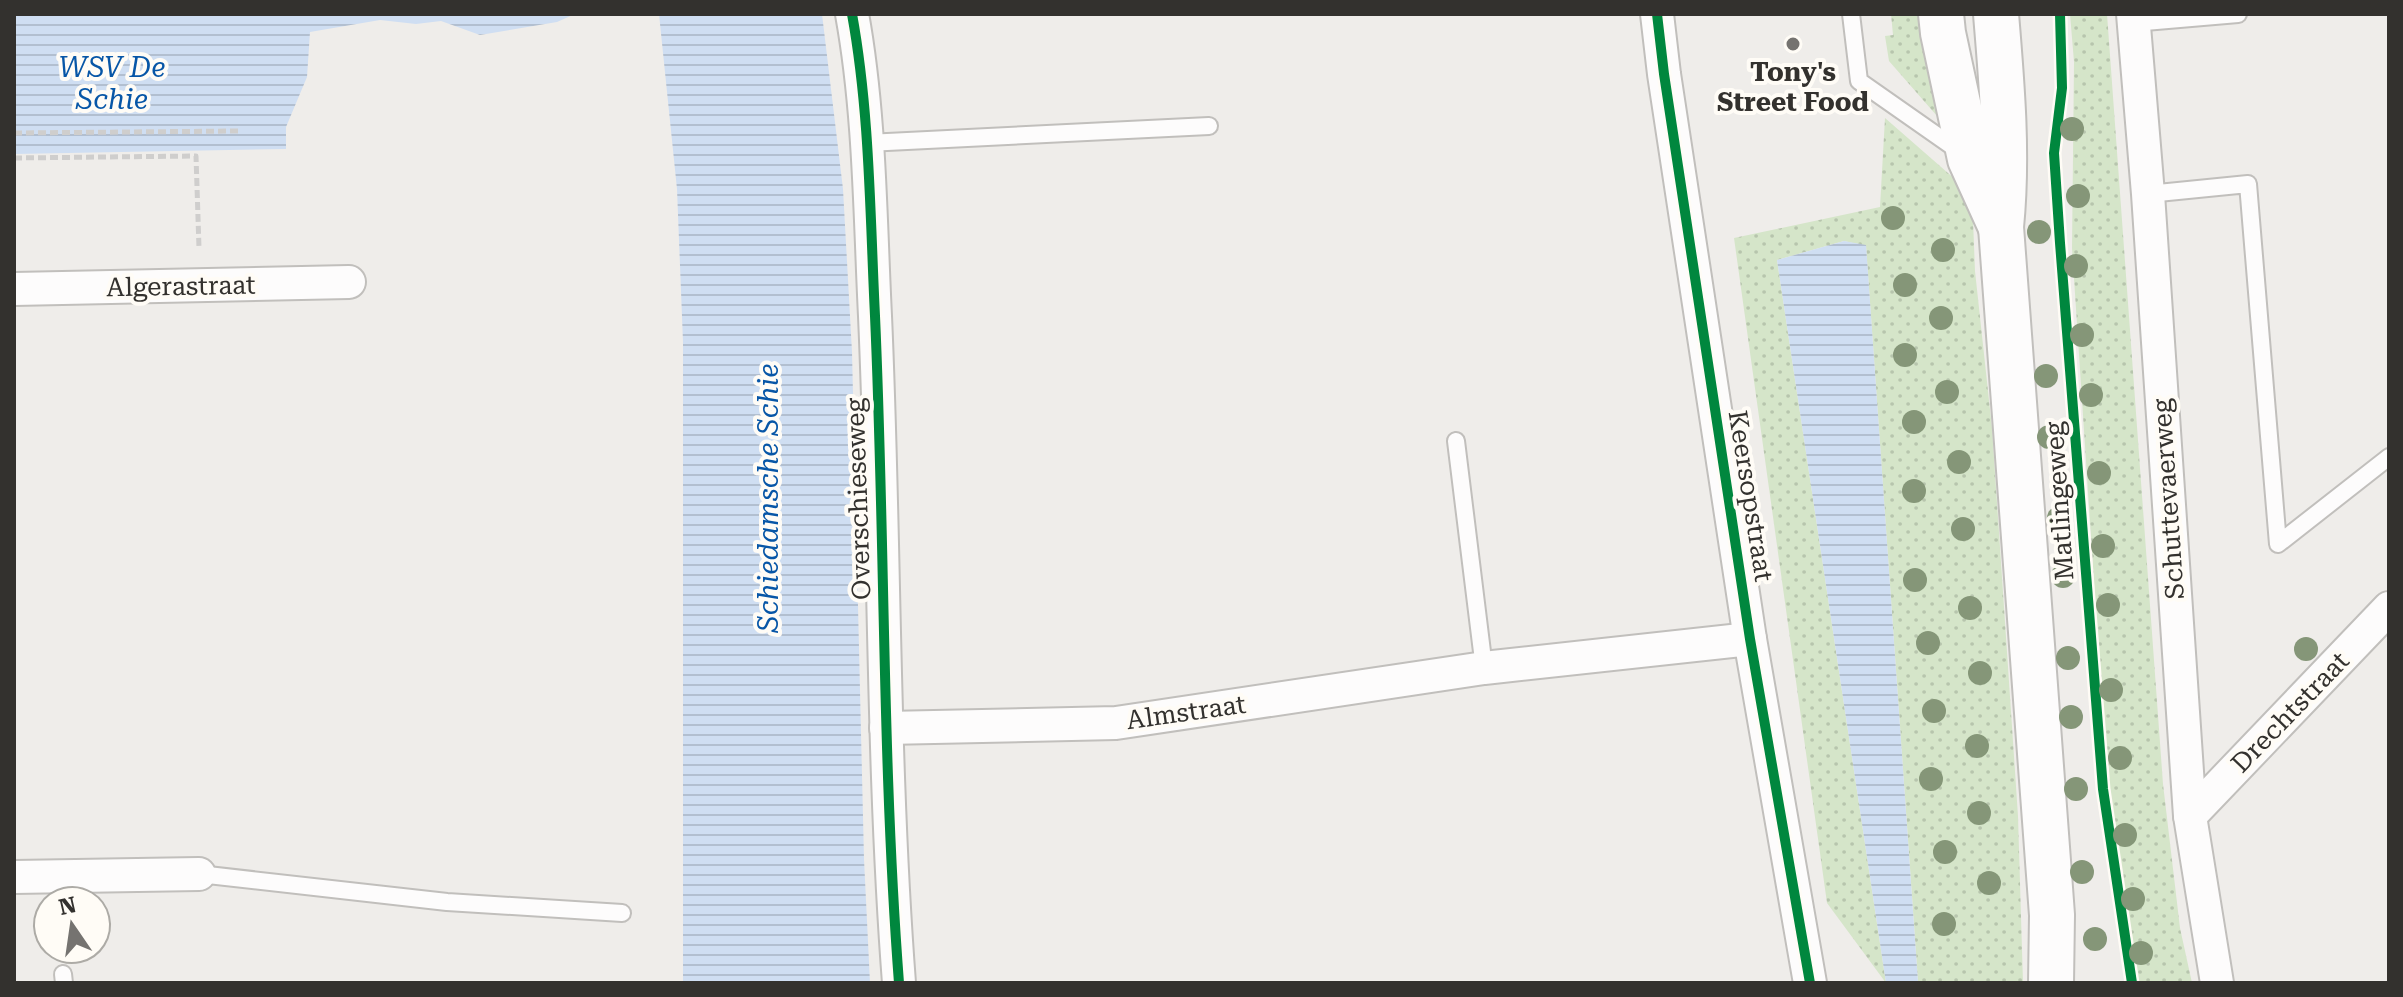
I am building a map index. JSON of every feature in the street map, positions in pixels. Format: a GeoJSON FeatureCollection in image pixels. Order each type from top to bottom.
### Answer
{"type":"FeatureCollection","features":[{"type":"Feature","properties":{"kind":"main road","name":"Matlingeweg"},"geometry":{"type":"LineString","coordinates":[[1941,14],[1970,159],[2001,227]]}},
{"type":"Feature","properties":{"kind":"main road","name":"Matlingeweg"},"geometry":{"type":"LineString","coordinates":[[1996,14],[2005,135],[2001,227],[2052,915],[2051,983]]}},
{"type":"Feature","properties":{"kind":"main road","name":"Matlingeweg"},"geometry":{"type":"LineString","coordinates":[[2052,915],[2069,983]]}},
{"type":"Feature","properties":{"kind":"street","name":"Overschieseweg"},"geometry":{"type":"LineString","coordinates":[[852,14],[867,143],[877,360],[886,728],[899,983]]}},
{"type":"Feature","properties":{"kind":"street","name":"Keersopstraat"},"geometry":{"type":"LineString","coordinates":[[1657,14],[1750,639],[1810,983]]}},
{"type":"Feature","properties":{"kind":"street","name":"Schuttevaerweg"},"geometry":{"type":"LineString","coordinates":[[2133,18],[2148,194],[2190,816],[2217,983]]}},
{"type":"Feature","properties":{"kind":"street","name":"Algerastraat"},"geometry":{"type":"LineString","coordinates":[[14,289],[349,282]]}},
{"type":"Feature","properties":{"kind":"street","name":"Drechtstraat"},"geometry":{"type":"LineString","coordinates":[[2190,816],[2389,608]]}},
{"type":"Feature","properties":{"kind":"street","name":"Almstraat"},"geometry":{"type":"LineString","coordinates":[[886,728],[1116,723],[1484,668],[1750,639]]}},
{"type":"Feature","properties":{"kind":"street"},"geometry":{"type":"LineString","coordinates":[[14,877],[199,874]]}},
{"type":"Feature","properties":{"kind":"lane"},"geometry":{"type":"LineString","coordinates":[[1851,14],[1859,81],[1970,159]]}},
{"type":"Feature","properties":{"kind":"lane"},"geometry":{"type":"LineString","coordinates":[[2133,18],[2238,14]]}},
{"type":"Feature","properties":{"kind":"lane"},"geometry":{"type":"LineString","coordinates":[[867,143],[1209,126]]}},
{"type":"Feature","properties":{"kind":"lane"},"geometry":{"type":"LineString","coordinates":[[2148,194],[2248,184],[2278,544],[2389,457]]}},
{"type":"Feature","properties":{"kind":"lane"},"geometry":{"type":"LineString","coordinates":[[1456,441],[1484,668]]}},
{"type":"Feature","properties":{"kind":"lane"},"geometry":{"type":"LineString","coordinates":[[199,874],[447,902],[622,913]]}},
{"type":"Feature","properties":{"kind":"path"},"geometry":{"type":"LineString","coordinates":[[14,133],[239,131]]}},
{"type":"Feature","properties":{"kind":"path"},"geometry":{"type":"LineString","coordinates":[[14,158],[196,156],[201,285]]}},
{"type":"Feature","properties":{"kind":"green space"},"geometry":{"type":"Polygon","coordinates":[[[1891,14],[1925,14],[1944,124],[1889,61],[1885,36],[1893,35],[1891,14]]]}},
{"type":"Feature","properties":{"kind":"green space"},"geometry":{"type":"Polygon","coordinates":[[[2070,14],[2107,14],[2163,784],[2180,928],[2192,983],[2132,983],[2104,735],[2072,248],[2074,62],[2070,14]]]}},
{"type":"Feature","properties":{"kind":"green space"},"geometry":{"type":"Polygon","coordinates":[[[1885,118],[1972,194],[1975,271],[1992,428],[2018,816],[2023,983],[1904,983],[1918,981],[1866,246],[1844,241],[1777,260],[1886,983],[1827,903],[1734,238],[1880,207],[1885,118]]]}},
{"type":"Feature","properties":{"kind":"water","name":"WSV De Schie"},"geometry":{"type":"Polygon","coordinates":[[[14,14],[575,14],[557,22],[480,35],[441,21],[416,24],[380,20],[310,32],[307,77],[286,127],[286,149],[14,154],[14,14]]]}},
{"type":"Feature","properties":{"kind":"water","name":"Schiedamsche Schie"},"geometry":{"type":"Polygon","coordinates":[[[659,14],[822,14],[843,189],[852,352],[864,859],[870,983],[683,983],[683,342],[677,189],[659,14]]]}},
{"type":"Feature","properties":{"kind":"water"},"geometry":{"type":"Polygon","coordinates":[[[1844,241],[1866,245],[1918,982],[1886,983],[1777,260],[1844,241]]]}},
{"type":"Feature","properties":{"kind":"cycle path"},"geometry":{"type":"LineString","coordinates":[[852,14],[866,127],[870,203],[889,816],[899,983]]}},
{"type":"Feature","properties":{"kind":"cycle path"},"geometry":{"type":"LineString","coordinates":[[1657,14],[1750,639],[1810,983]]}},
{"type":"Feature","properties":{"kind":"cycle path"},"geometry":{"type":"LineString","coordinates":[[2060,14],[2062,88],[2054,153],[2060,243],[2103,789],[2132,983]]}},
{"type":"Feature","properties":{"kind":"place","name":"Tony's Street Food"},"geometry":{"type":"Point","coordinates":[1793,44]}}]}
